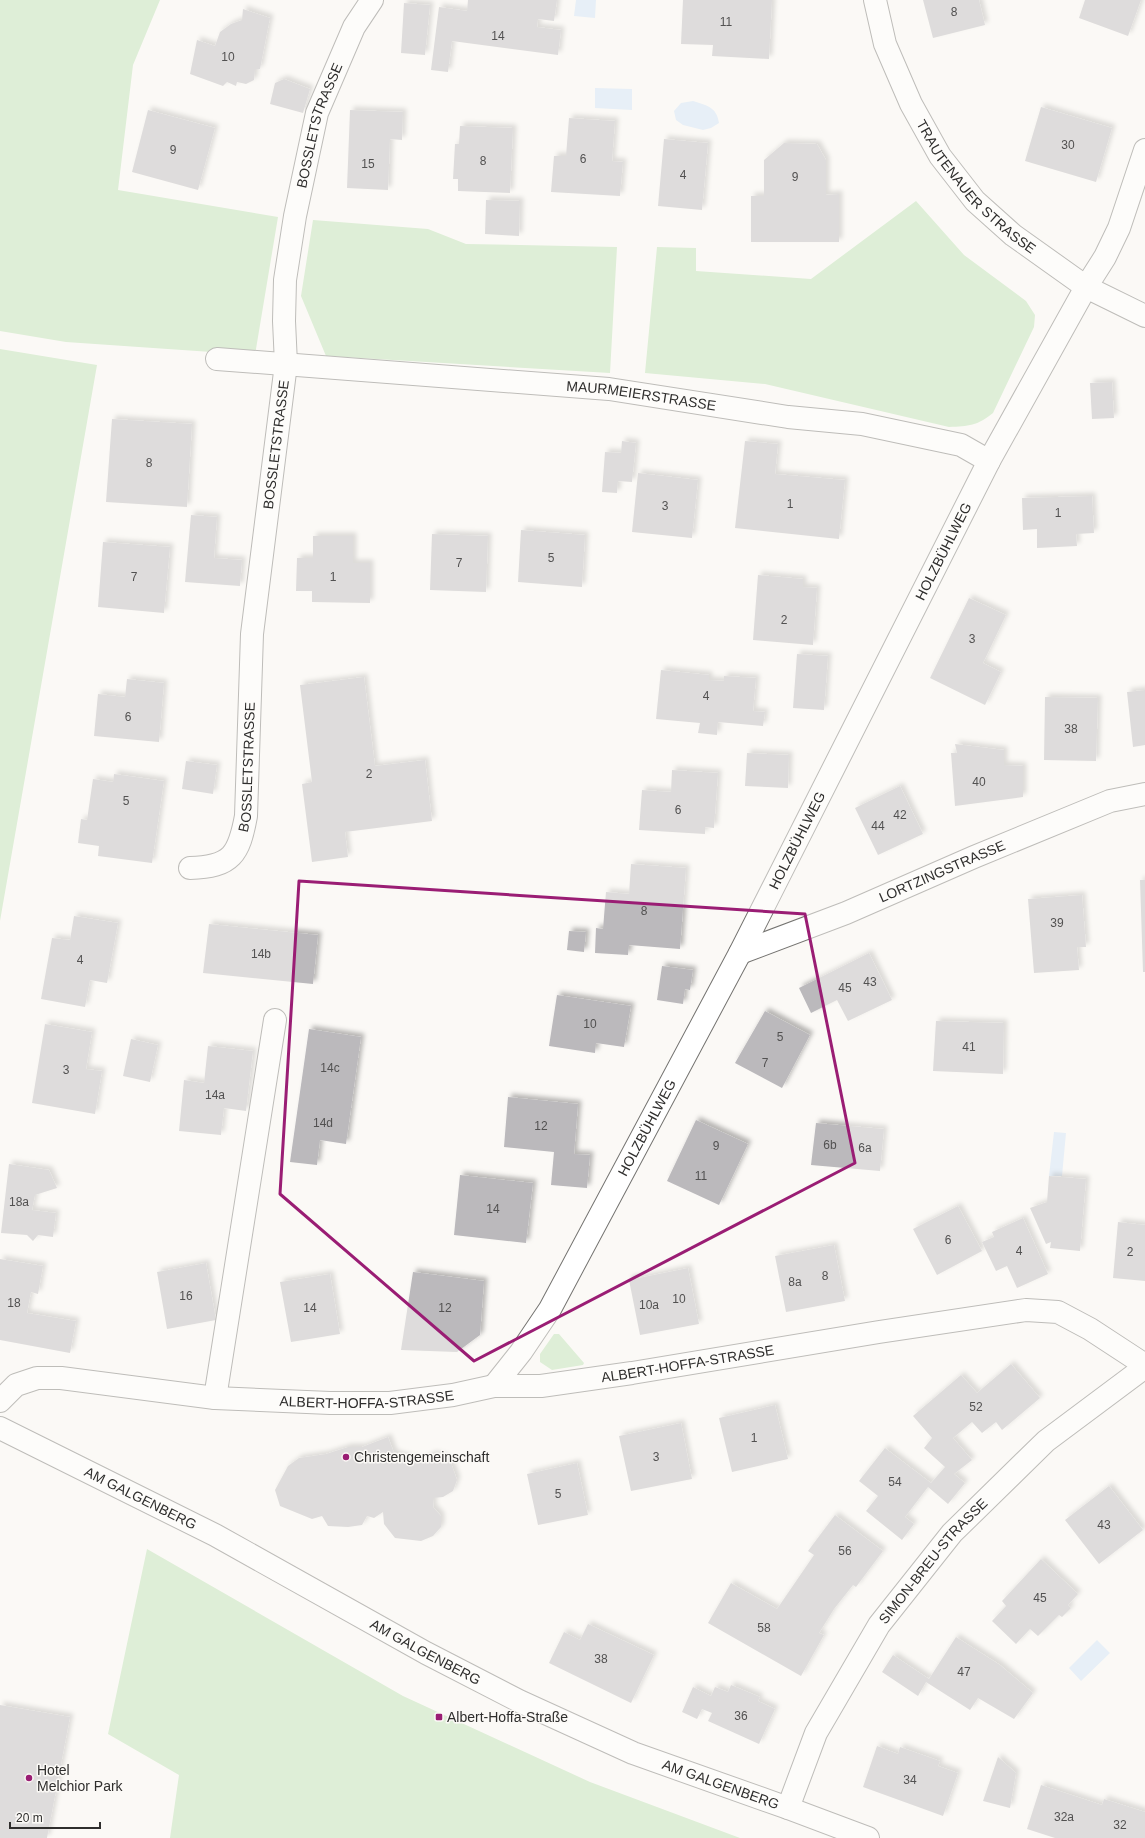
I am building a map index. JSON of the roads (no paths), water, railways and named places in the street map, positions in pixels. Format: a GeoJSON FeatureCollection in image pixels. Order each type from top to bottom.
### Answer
{"type":"FeatureCollection","features":[{"type":"Feature","properties":{"kind":"street","name":"BOSSLETSTRASSE"},"geometry":{"type":"LineString","coordinates":[[190,868],[207,868],[222,863],[234,853],[242,838],[246,816],[252,634],[286,364],[284,321],[285,280],[295,216],[317,114],[354,27],[372,0]]}},
{"type":"Feature","properties":{"kind":"street","name":"TRAUTENAUER STRASSE"},"geometry":{"type":"LineString","coordinates":[[875,0],[885,44],[911,104],[940,156],[975,201],[1013,235],[1086,287],[1145,316]]}},
{"type":"Feature","properties":{"kind":"street","name":"HOLZBÜHLWEG"},"geometry":{"type":"LineString","coordinates":[[494,1386],[521,1352],[550,1309],[740,953],[989,461],[1086,287],[1105,257],[1119,228],[1145,150]]}},
{"type":"Feature","properties":{"kind":"street","name":"MAURMEIERSTRASSE"},"geometry":{"type":"LineString","coordinates":[[217,359],[609,389],[788,416],[862,424],[961,445],[989,461]]}},
{"type":"Feature","properties":{"kind":"street","name":"LORTZINGSTRASSE"},"geometry":{"type":"LineString","coordinates":[[740,953],[846,913],[974,857],[1110,801],[1145,794]]}},
{"type":"Feature","properties":{"kind":"street"},"geometry":{"type":"LineString","coordinates":[[215,1398],[275,1020]]}},
{"type":"Feature","properties":{"kind":"street","name":"ALBERT-HOFFA-STRASSE"},"geometry":{"type":"LineString","coordinates":[[0,1401],[16,1385],[37,1378],[61,1378],[215,1398],[330,1403],[390,1403],[453,1395],[494,1386],[541,1386],[632,1373],[880,1332],[1026,1310],[1058,1312],[1090,1329],[1145,1366]]}},
{"type":"Feature","properties":{"kind":"street","name":"SIMON-BREU-STRASSE"},"geometry":{"type":"LineString","coordinates":[[788,1808],[816,1733],[879,1625],[952,1533],[1046,1441],[1145,1366]]}},
{"type":"Feature","properties":{"kind":"street","name":"AM GALGENBERG"},"geometry":{"type":"LineString","coordinates":[[0,1428],[37,1445],[215,1535],[426,1653],[519,1701],[633,1753],[868,1838]]}},
{"type":"Feature","properties":{"kind":"water"},"geometry":{"type":"Polygon","coordinates":[[[576,0],[596,0],[595,18],[574,16],[576,0]]]}},
{"type":"Feature","properties":{"kind":"water"},"geometry":{"type":"Polygon","coordinates":[[[595,88],[632,89],[632,110],[595,108],[595,88]]]}},
{"type":"Feature","properties":{"kind":"water"},"geometry":{"type":"Polygon","coordinates":[[[693,101],[713,110],[716,113],[719,123],[711,128],[703,130],[683,125],[676,120],[674,111],[681,103],[693,101]]]}},
{"type":"Feature","properties":{"kind":"water"},"geometry":{"type":"Polygon","coordinates":[[[1054,1132],[1066,1133],[1062,1176],[1049,1176],[1054,1132]]]}},
{"type":"Feature","properties":{"kind":"water"},"geometry":{"type":"Polygon","coordinates":[[[1097,1640],[1110,1653],[1081,1681],[1069,1668],[1097,1640]]]}},
{"type":"Feature","properties":{"kind":"place","name":"Christengemeinschaft"},"geometry":{"type":"Point","coordinates":[346,1457]}},
{"type":"Feature","properties":{"kind":"place","name":"Albert-Hoffa-Straße"},"geometry":{"type":"Point","coordinates":[439,1717]}},
{"type":"Feature","properties":{"kind":"place","name":"Hotel Melchior Park"},"geometry":{"type":"Point","coordinates":[29,1778]}}]}
